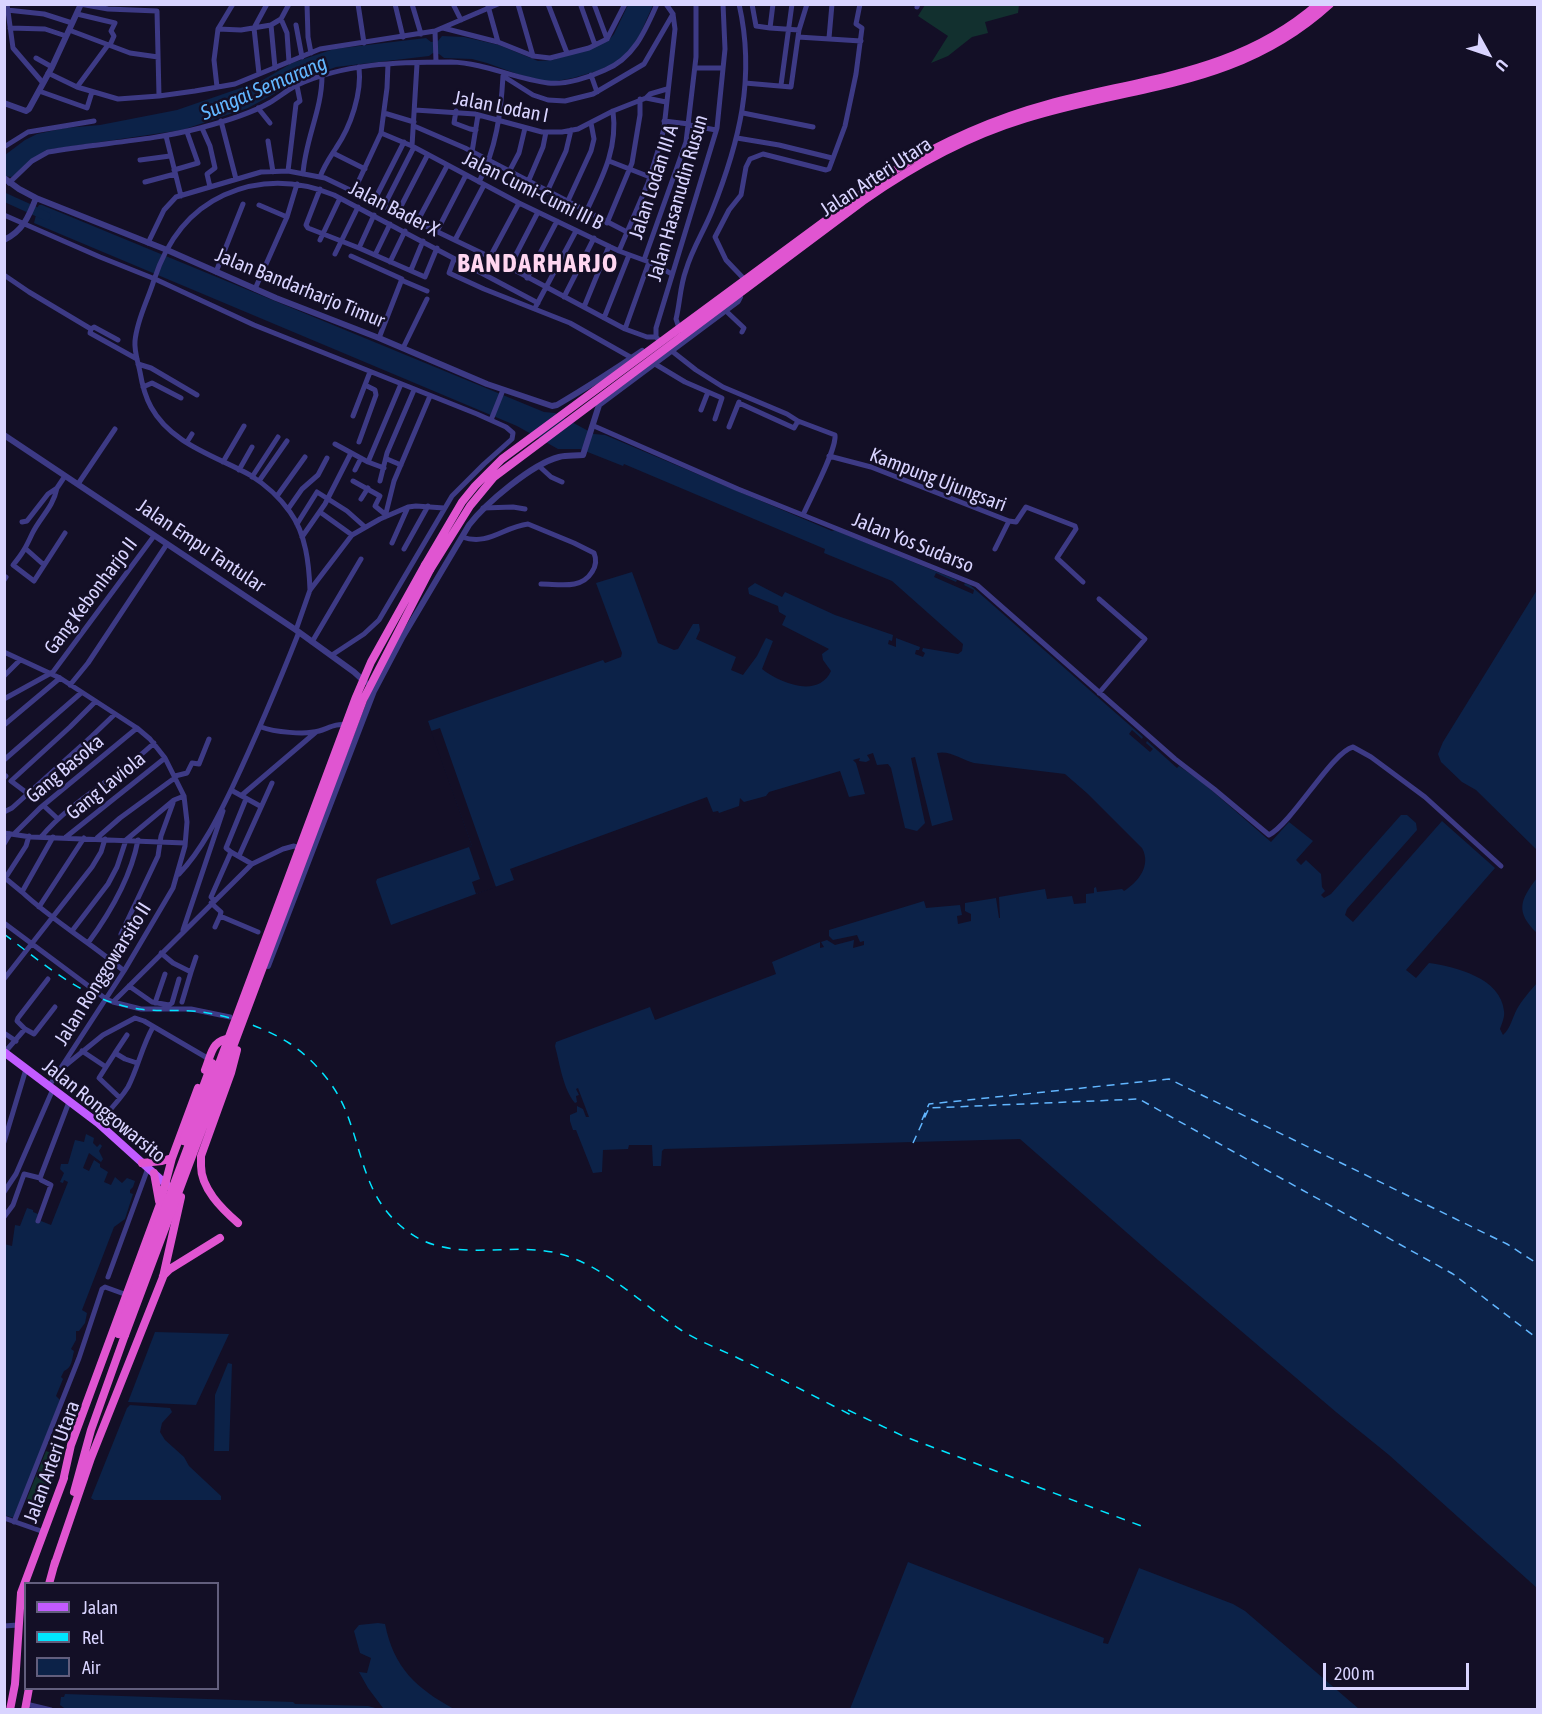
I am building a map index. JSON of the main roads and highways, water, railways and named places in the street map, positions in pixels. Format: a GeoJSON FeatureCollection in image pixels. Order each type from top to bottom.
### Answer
{"type":"FeatureCollection","features":[{"type":"Feature","properties":{"kind":"highway","name":"Jalan Arteri Utara"},"geometry":{"type":"LineString","coordinates":[[738,291],[746,281],[890,172],[940,144],[1029,110],[1178,74],[1235,56],[1279,34],[1318,4]]}},
{"type":"Feature","properties":{"kind":"highway","name":"Jalan Arteri Utara"},"geometry":{"type":"LineString","coordinates":[[599,397],[607,379],[663,344],[885,186],[942,152],[985,132],[1023,119],[1184,81],[1243,61],[1296,33],[1330,4]]}},
{"type":"Feature","properties":{"kind":"highway","name":"Jalan Arteri Utara"},"geometry":{"type":"LineString","coordinates":[[428,567],[450,522],[475,486],[502,459],[528,446],[575,411],[599,397],[663,344]]}},
{"type":"Feature","properties":{"kind":"highway"},"geometry":{"type":"LineString","coordinates":[[122,1335],[277,905],[371,662],[428,567]]}},
{"type":"Feature","properties":{"kind":"highway"},"geometry":{"type":"LineString","coordinates":[[122,1335],[363,700],[428,567]]}},
{"type":"Feature","properties":{"kind":"highway"},"geometry":{"type":"LineString","coordinates":[[160,1204],[148,1168],[173,1154],[183,1141],[263,930],[277,905]]}},
{"type":"Feature","properties":{"kind":"highway"},"geometry":{"type":"LineString","coordinates":[[238,1223],[220,1207],[214,1198],[201,1174],[201,1156],[231,1073],[242,1023]]}},
{"type":"Feature","properties":{"kind":"highway"},"geometry":{"type":"LineString","coordinates":[[63,1481],[71,1444],[160,1204],[173,1154],[214,1046],[218,1041],[240,1037]]}},
{"type":"Feature","properties":{"kind":"highway"},"geometry":{"type":"LineString","coordinates":[[54,1566],[91,1458],[163,1277],[181,1197]]}},
{"type":"Feature","properties":{"kind":"highway"},"geometry":{"type":"LineString","coordinates":[[163,1277],[170,1269],[220,1238]]}},
{"type":"Feature","properties":{"kind":"highway","name":"Jalan Arteri Utara"},"geometry":{"type":"LineString","coordinates":[[25,1582],[122,1335]]}},
{"type":"Feature","properties":{"kind":"highway","name":"Jalan Arteri Utara"},"geometry":{"type":"LineString","coordinates":[[50,1582],[91,1430],[122,1335]]}},
{"type":"Feature","properties":{"kind":"highway","name":"Jalan Arteri Utara"},"geometry":{"type":"LineString","coordinates":[[10,1710],[8,1699],[16,1676],[18,1625],[24,1585]]}},
{"type":"Feature","properties":{"kind":"highway"},"geometry":{"type":"LineString","coordinates":[[18,1625],[24,1618]]}},
{"type":"Feature","properties":{"kind":"highway"},"geometry":{"type":"LineString","coordinates":[[25,1707],[29,1690]]}},
{"type":"Feature","properties":{"kind":"main road","name":"Jalan Ronggowarsito"},"geometry":{"type":"LineString","coordinates":[[5,1052],[98,1123],[181,1197]]}},
{"type":"Feature","properties":{"kind":"water","name":"Sungai Semarang"},"geometry":{"type":"Polygon","coordinates":[[[628,5],[653,5],[637,41],[618,62],[573,78],[551,82],[531,79],[472,59],[444,58],[433,53],[429,56],[336,67],[296,82],[248,108],[182,130],[46,150],[12,177],[5,176],[5,155],[37,134],[177,110],[261,81],[292,63],[334,49],[426,38],[431,42],[438,41],[442,36],[464,37],[499,45],[538,61],[553,60],[608,41],[614,34],[628,5]]]}},
{"type":"Feature","properties":{"kind":"water"},"geometry":{"type":"Polygon","coordinates":[[[39,205],[544,412],[555,413],[594,434],[605,435],[832,531],[835,530],[957,580],[956,582],[936,573],[934,577],[973,594],[974,590],[964,585],[965,583],[970,585],[1143,737],[1142,739],[1132,730],[1129,734],[1150,752],[1153,749],[1146,743],[1147,741],[1177,768],[1179,766],[1202,782],[1271,842],[1289,822],[1313,841],[1296,860],[1301,865],[1306,860],[1321,874],[1322,887],[1325,891],[1321,895],[1324,898],[1331,894],[1401,815],[1407,815],[1416,823],[1417,830],[1347,909],[1345,915],[1353,922],[1442,821],[1495,868],[1406,970],[1416,978],[1429,963],[1464,971],[1486,982],[1501,1000],[1504,1013],[1500,1029],[1503,1035],[1510,1026],[1515,1012],[1537,983],[1537,1588],[1389,1455],[1158,1260],[1020,1139],[664,1149],[661,1166],[653,1166],[652,1145],[629,1145],[628,1149],[603,1150],[602,1172],[593,1173],[576,1130],[573,1130],[570,1121],[570,1115],[577,1112],[577,1106],[583,1109],[586,1117],[589,1117],[578,1088],[576,1089],[579,1095],[576,1096],[577,1102],[575,1103],[568,1091],[562,1076],[556,1042],[650,1007],[655,1020],[776,974],[772,962],[820,942],[820,948],[824,947],[821,942],[827,940],[835,945],[854,940],[853,948],[864,945],[864,941],[860,942],[857,935],[833,940],[829,936],[829,930],[924,901],[926,908],[960,905],[962,915],[957,916],[958,924],[971,921],[971,914],[965,911],[965,903],[996,898],[1000,918],[999,897],[1045,889],[1047,899],[1072,896],[1074,904],[1086,903],[1086,894],[1094,893],[1096,887],[1097,892],[1122,889],[1124,891],[1142,873],[1145,855],[1142,848],[1065,774],[974,763],[942,752],[937,753],[953,820],[932,826],[915,757],[911,758],[925,823],[917,831],[905,828],[891,768],[888,764],[877,765],[873,753],[867,755],[870,760],[866,762],[859,761],[860,758],[853,760],[856,763],[865,794],[849,797],[840,771],[769,792],[766,796],[744,802],[740,798],[739,806],[719,813],[718,811],[713,812],[707,797],[510,869],[514,880],[391,925],[376,882],[377,879],[472,846],[428,721],[603,660],[605,663],[621,657],[622,653],[596,583],[632,572],[658,643],[674,650],[678,649],[693,624],[699,624],[700,630],[696,639],[736,657],[731,670],[743,675],[757,656],[766,638],[773,641],[762,669],[798,686],[817,684],[825,680],[831,671],[823,660],[822,654],[829,649],[782,625],[786,616],[779,612],[778,606],[749,594],[748,588],[755,583],[782,597],[785,592],[835,615],[893,635],[892,641],[889,640],[888,644],[896,647],[896,638],[920,647],[915,654],[923,657],[925,653],[922,651],[923,648],[958,654],[962,651],[963,644],[892,581],[824,553],[825,549],[624,464],[623,466],[580,449],[558,449],[517,426],[34,223],[36,215],[34,213],[39,205]]]}},
{"type":"Feature","properties":{"kind":"water"},"geometry":{"type":"Polygon","coordinates":[[[1537,590],[1537,850],[1476,790],[1462,782],[1441,762],[1438,754],[1443,742],[1537,590]]]}},
{"type":"Feature","properties":{"kind":"water"},"geometry":{"type":"Polygon","coordinates":[[[1537,878],[1537,933],[1525,919],[1522,906],[1537,878]]]}},
{"type":"Feature","properties":{"kind":"water"},"geometry":{"type":"Polygon","coordinates":[[[86,1134],[94,1138],[93,1143],[97,1147],[100,1144],[102,1146],[99,1151],[103,1159],[101,1162],[89,1153],[83,1168],[89,1171],[94,1160],[108,1172],[104,1182],[111,1185],[115,1177],[122,1183],[127,1178],[135,1181],[130,1190],[133,1194],[125,1219],[114,1227],[82,1310],[87,1313],[85,1323],[79,1331],[76,1331],[76,1340],[71,1349],[74,1351],[71,1363],[61,1377],[63,1379],[56,1396],[60,1400],[14,1518],[4,1515],[4,1244],[12,1246],[15,1225],[20,1226],[27,1208],[38,1214],[37,1221],[51,1225],[68,1182],[64,1180],[63,1183],[60,1182],[64,1173],[60,1169],[61,1164],[68,1164],[75,1140],[84,1142],[86,1134]]]}},
{"type":"Feature","properties":{"kind":"water"},"geometry":{"type":"Polygon","coordinates":[[[155,1332],[229,1334],[196,1405],[128,1402],[155,1332]]]}},
{"type":"Feature","properties":{"kind":"water"},"geometry":{"type":"Polygon","coordinates":[[[228,1363],[232,1364],[229,1451],[214,1451],[215,1395],[228,1363]]]}},
{"type":"Feature","properties":{"kind":"water"},"geometry":{"type":"Polygon","coordinates":[[[130,1405],[170,1408],[172,1412],[162,1423],[160,1432],[165,1440],[184,1457],[189,1466],[221,1496],[221,1500],[94,1500],[91,1498],[130,1405]]]}},
{"type":"Feature","properties":{"kind":"water"},"geometry":{"type":"Polygon","coordinates":[[[908,1562],[1104,1638],[1103,1643],[1108,1644],[1139,1568],[1233,1604],[1245,1611],[1359,1709],[850,1709],[908,1562]]]}},
{"type":"Feature","properties":{"kind":"water"},"geometry":{"type":"Polygon","coordinates":[[[385,1624],[394,1653],[409,1675],[428,1693],[454,1709],[385,1710],[383,1708],[359,1672],[367,1673],[371,1658],[360,1653],[354,1631],[359,1625],[385,1624]]]}},
{"type":"Feature","properties":{"kind":"water"},"geometry":{"type":"Polygon","coordinates":[[[65,1694],[293,1702],[295,1704],[368,1706],[379,1709],[67,1710],[60,1705],[61,1697],[65,1694]]]}},
{"type":"Feature","properties":{"kind":"waterway"},"geometry":{"type":"LineString","coordinates":[[4,197],[46,216]]}},
{"type":"Feature","properties":{"kind":"railway"},"geometry":{"type":"LineString","coordinates":[[4,934],[67,980],[102,999],[139,1009],[193,1011],[223,1016],[269,1032],[298,1049],[322,1072],[335,1090],[345,1109],[373,1190],[382,1205],[407,1231],[425,1241],[444,1247],[463,1250],[544,1251],[580,1261],[625,1288],[688,1334],[853,1416]]}},
{"type":"Feature","properties":{"kind":"railway"},"geometry":{"type":"LineString","coordinates":[[848,1410],[903,1436],[1144,1527]]}},
{"type":"Feature","properties":{"kind":"district","name":"BANDARHARJO"},"geometry":{"type":"Point","coordinates":[538,264]}}]}
